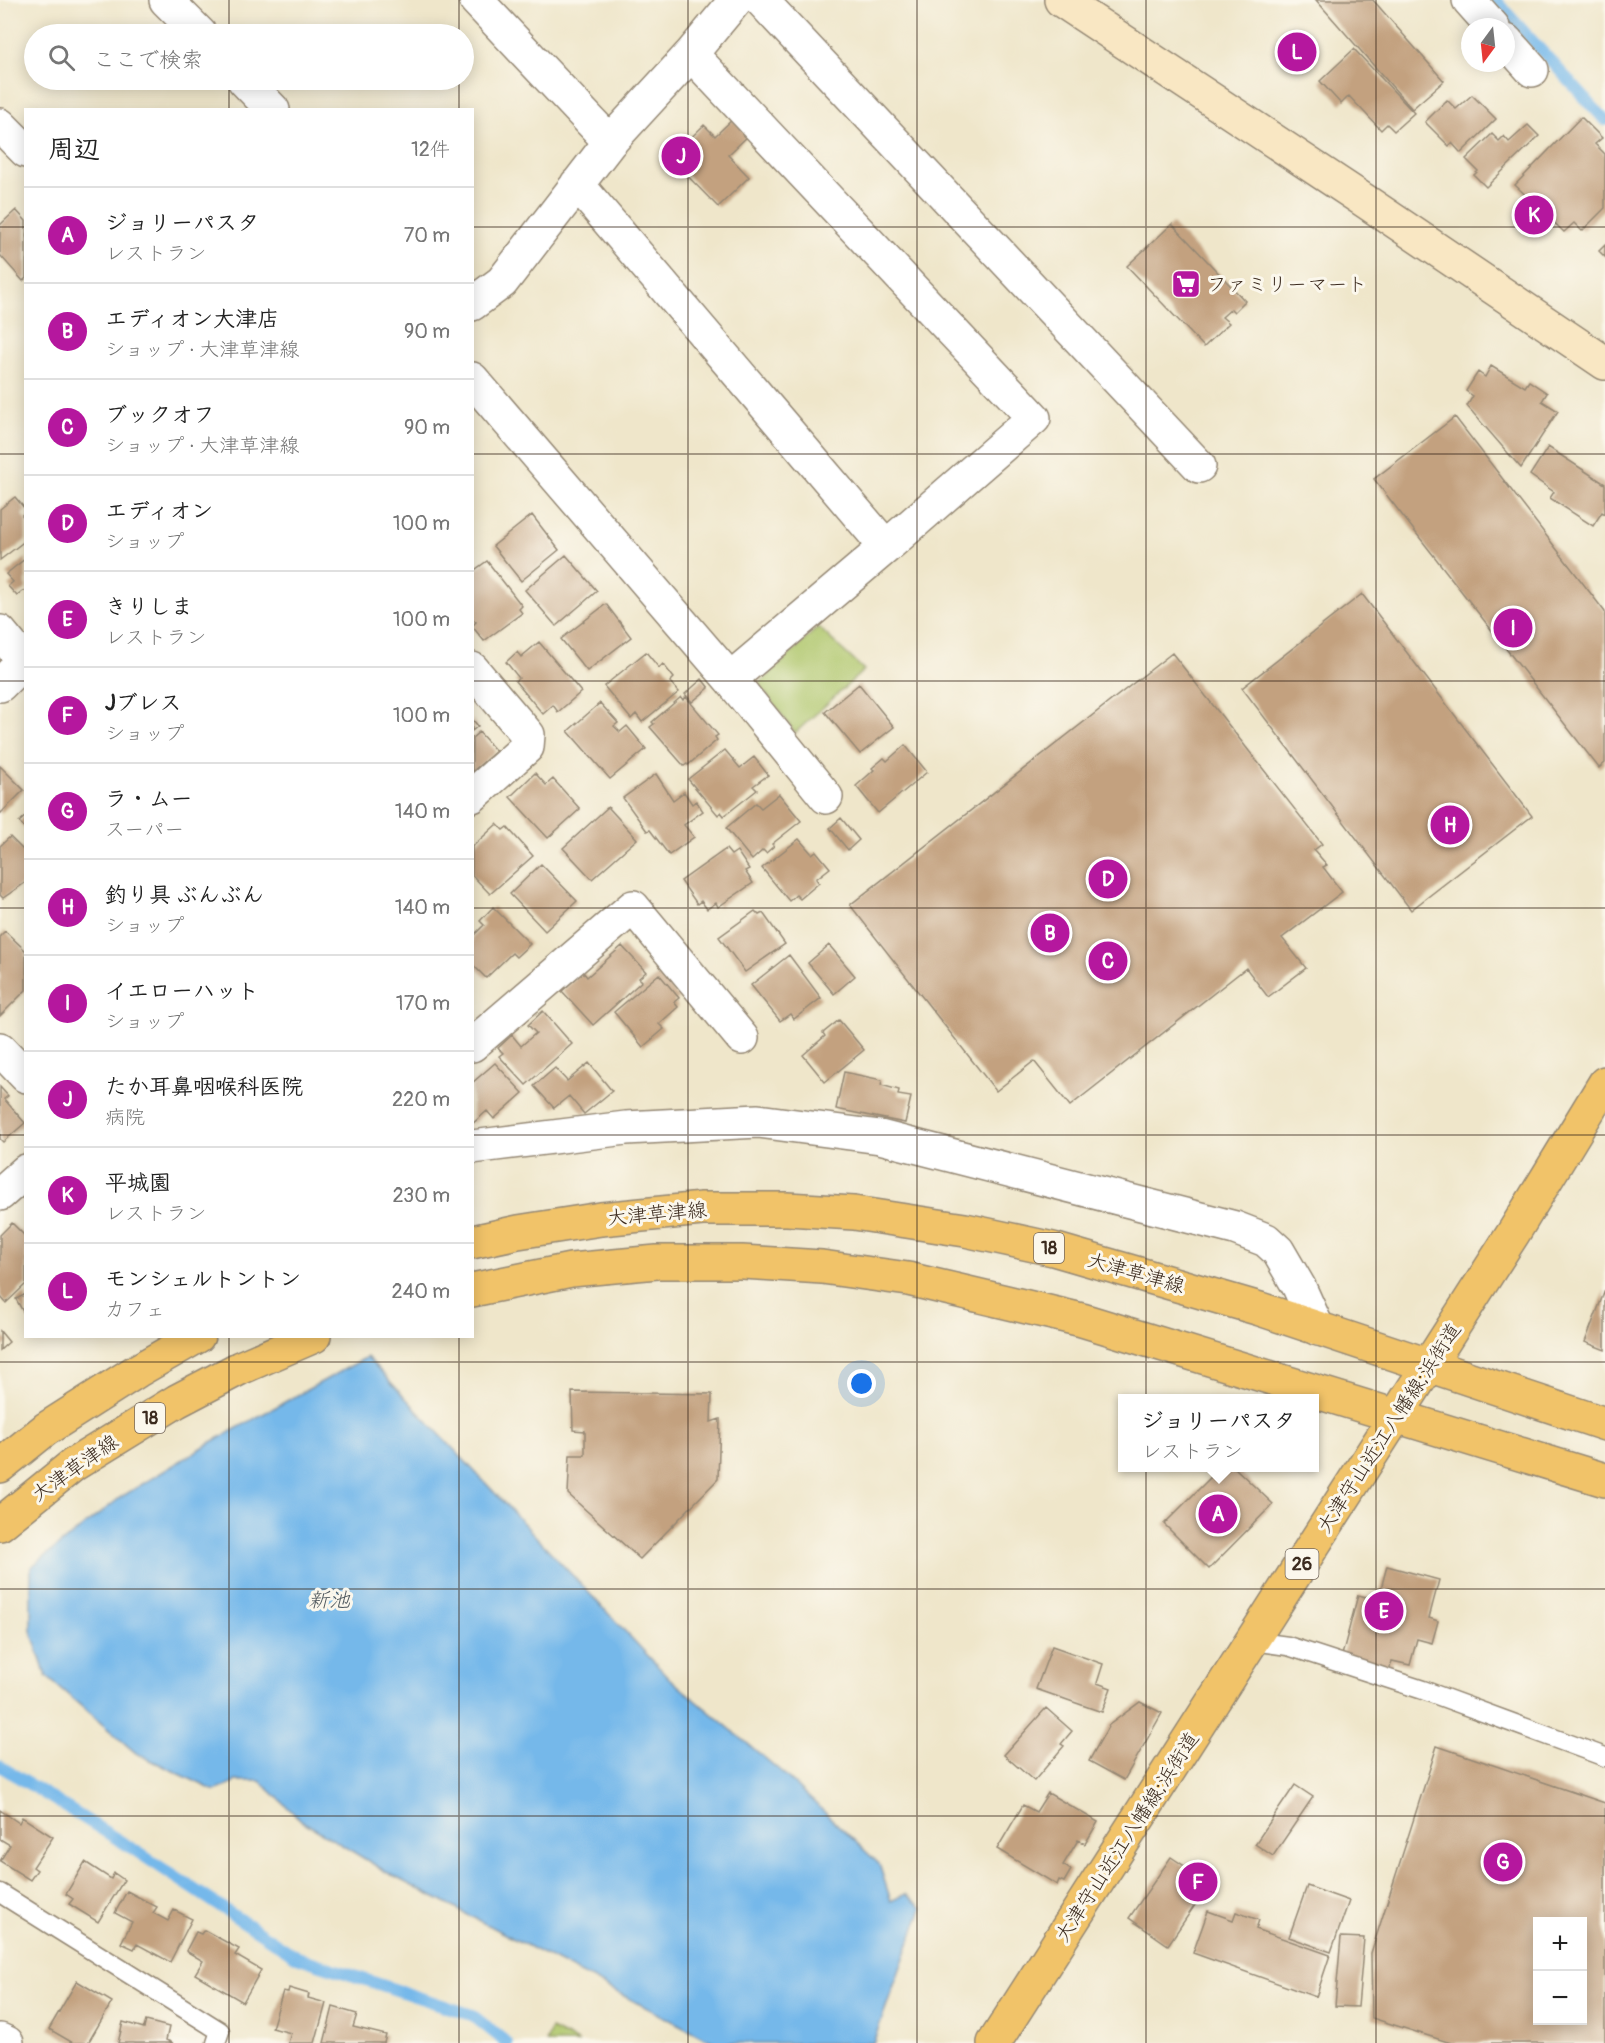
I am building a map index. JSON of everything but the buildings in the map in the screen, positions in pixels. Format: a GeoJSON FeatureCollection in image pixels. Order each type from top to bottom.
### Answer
{"type":"FeatureCollection","features":[{"type":"Feature","properties":{"kind":"main road","name":"大津守山近江八幡線;浜街道"},"geometry":{"type":"LineString","coordinates":[[994,2043],[1429,1366],[1605,1083]]}},
{"type":"Feature","properties":{"kind":"main road","name":"大津草津線"},"geometry":{"type":"LineString","coordinates":[[474,1242],[601,1219],[702,1209],[787,1209],[854,1213],[965,1230],[1053,1249],[1260,1309],[1605,1424]]}},
{"type":"Feature","properties":{"kind":"main road"},"geometry":{"type":"LineString","coordinates":[[474,1290],[571,1270],[657,1262],[742,1262],[854,1271],[908,1279],[1083,1320],[1605,1480]]}},
{"type":"Feature","properties":{"kind":"main road","name":"18"},"geometry":{"type":"LineString","coordinates":[[0,1466],[46,1429],[137,1371],[195,1338]]}},
{"type":"Feature","properties":{"kind":"main road","name":"大津草津線"},"geometry":{"type":"LineString","coordinates":[[0,1524],[73,1465],[177,1401],[240,1368],[309,1338]]}},
{"type":"Feature","properties":{"kind":"street"},"geometry":{"type":"LineString","coordinates":[[166,0],[190,24]]}},
{"type":"Feature","properties":{"kind":"street"},"geometry":{"type":"LineString","coordinates":[[477,0],[610,142]]}},
{"type":"Feature","properties":{"kind":"street"},"geometry":{"type":"LineString","coordinates":[[474,303],[502,282],[610,142],[691,54],[736,0]]}},
{"type":"Feature","properties":{"kind":"street"},"geometry":{"type":"LineString","coordinates":[[761,0],[1199,466]]}},
{"type":"Feature","properties":{"kind":"street"},"geometry":{"type":"LineString","coordinates":[[1061,0],[1605,363]]}},
{"type":"Feature","properties":{"kind":"street"},"geometry":{"type":"LineString","coordinates":[[1469,0],[1485,18]]}},
{"type":"Feature","properties":{"kind":"street"},"geometry":{"type":"LineString","coordinates":[[1515,51],[1532,70]]}},
{"type":"Feature","properties":{"kind":"street"},"geometry":{"type":"LineString","coordinates":[[691,54],[1034,418],[730,679]]}},
{"type":"Feature","properties":{"kind":"street"},"geometry":{"type":"LineString","coordinates":[[254,90],[271,108]]}},
{"type":"Feature","properties":{"kind":"street"},"geometry":{"type":"LineString","coordinates":[[0,126],[24,150]]}},
{"type":"Feature","properties":{"kind":"street"},"geometry":{"type":"LineString","coordinates":[[577,184],[886,547]]}},
{"type":"Feature","properties":{"kind":"street"},"geometry":{"type":"LineString","coordinates":[[474,381],[730,679],[826,798]]}},
{"type":"Feature","properties":{"kind":"street"},"geometry":{"type":"LineString","coordinates":[[0,632],[24,659]]}},
{"type":"Feature","properties":{"kind":"street"},"geometry":{"type":"LineString","coordinates":[[0,685],[24,661]]}},
{"type":"Feature","properties":{"kind":"street"},"geometry":{"type":"LineString","coordinates":[[474,671],[528,735],[527,747],[474,794]]}},
{"type":"Feature","properties":{"kind":"street"},"geometry":{"type":"LineString","coordinates":[[474,1043],[633,907],[742,1038]]}},
{"type":"Feature","properties":{"kind":"street"},"geometry":{"type":"LineString","coordinates":[[0,1049],[24,1074]]}},
{"type":"Feature","properties":{"kind":"street"},"geometry":{"type":"LineString","coordinates":[[474,1147],[626,1128],[758,1121],[880,1137],[1235,1228],[1266,1240],[1287,1263],[1318,1329]]}},
{"type":"Feature","properties":{"kind":"street"},"geometry":{"type":"LineString","coordinates":[[0,1194],[24,1173]]}},
{"type":"Feature","properties":{"kind":"street"},"geometry":{"type":"LineString","coordinates":[[0,2040],[7,2043]]}},
{"type":"Feature","properties":{"kind":"lane"},"geometry":{"type":"LineString","coordinates":[[1252,1641],[1288,1646],[1412,1686],[1605,1757]]}},
{"type":"Feature","properties":{"kind":"lane"},"geometry":{"type":"LineString","coordinates":[[0,1893],[220,2031],[216,2043]]}},
{"type":"Feature","properties":{"kind":"green space"},"geometry":{"type":"Polygon","coordinates":[[[818,627],[864,670],[795,733],[759,684],[818,627]]]}},
{"type":"Feature","properties":{"kind":"green space"},"geometry":{"type":"Polygon","coordinates":[[[551,2029],[579,2043],[546,2043],[551,2029]]]}},
{"type":"Feature","properties":{"kind":"water","name":"新池"},"geometry":{"type":"Polygon","coordinates":[[[367,1357],[669,1678],[784,1774],[879,1864],[891,1901],[906,1894],[922,1908],[873,2043],[717,2043],[705,2038],[393,1876],[302,1821],[260,1781],[236,1781],[215,1791],[136,1753],[46,1676],[31,1631],[31,1567],[121,1497],[210,1443],[367,1357]]]}},
{"type":"Feature","properties":{"kind":"waterway"},"geometry":{"type":"LineString","coordinates":[[1495,0],[1605,120]]}},
{"type":"Feature","properties":{"kind":"waterway"},"geometry":{"type":"LineString","coordinates":[[0,1766],[133,1849],[297,1957],[472,2015],[507,2043]]}},
{"type":"Feature","properties":{"kind":"place","name":"モンシェルトントン"},"geometry":{"type":"Point","coordinates":[1297,52]}},
{"type":"Feature","properties":{"kind":"place","name":"たか耳鼻咽喉科医院"},"geometry":{"type":"Point","coordinates":[681,156]}},
{"type":"Feature","properties":{"kind":"place","name":"平城園"},"geometry":{"type":"Point","coordinates":[1534,215]}},
{"type":"Feature","properties":{"kind":"place","name":"ファミリーマート"},"geometry":{"type":"Point","coordinates":[1186,284]}},
{"type":"Feature","properties":{"kind":"place","name":"イエローハット"},"geometry":{"type":"Point","coordinates":[1513,628]}},
{"type":"Feature","properties":{"kind":"place","name":"釣り具 ぶんぶん"},"geometry":{"type":"Point","coordinates":[1450,825]}},
{"type":"Feature","properties":{"kind":"place","name":"エディオン"},"geometry":{"type":"Point","coordinates":[1108,879]}},
{"type":"Feature","properties":{"kind":"place","name":"エディオン大津店"},"geometry":{"type":"Point","coordinates":[1050,933]}},
{"type":"Feature","properties":{"kind":"place","name":"ブックオフ"},"geometry":{"type":"Point","coordinates":[1108,961]}},
{"type":"Feature","properties":{"kind":"place","name":"ジョリーパスタ"},"geometry":{"type":"Point","coordinates":[1218,1514]}},
{"type":"Feature","properties":{"kind":"place","name":"きりしま"},"geometry":{"type":"Point","coordinates":[1384,1611]}},
{"type":"Feature","properties":{"kind":"place","name":"ラ・ムー"},"geometry":{"type":"Point","coordinates":[1503,1862]}},
{"type":"Feature","properties":{"kind":"place","name":"Jブレス"},"geometry":{"type":"Point","coordinates":[1198,1882]}}]}
